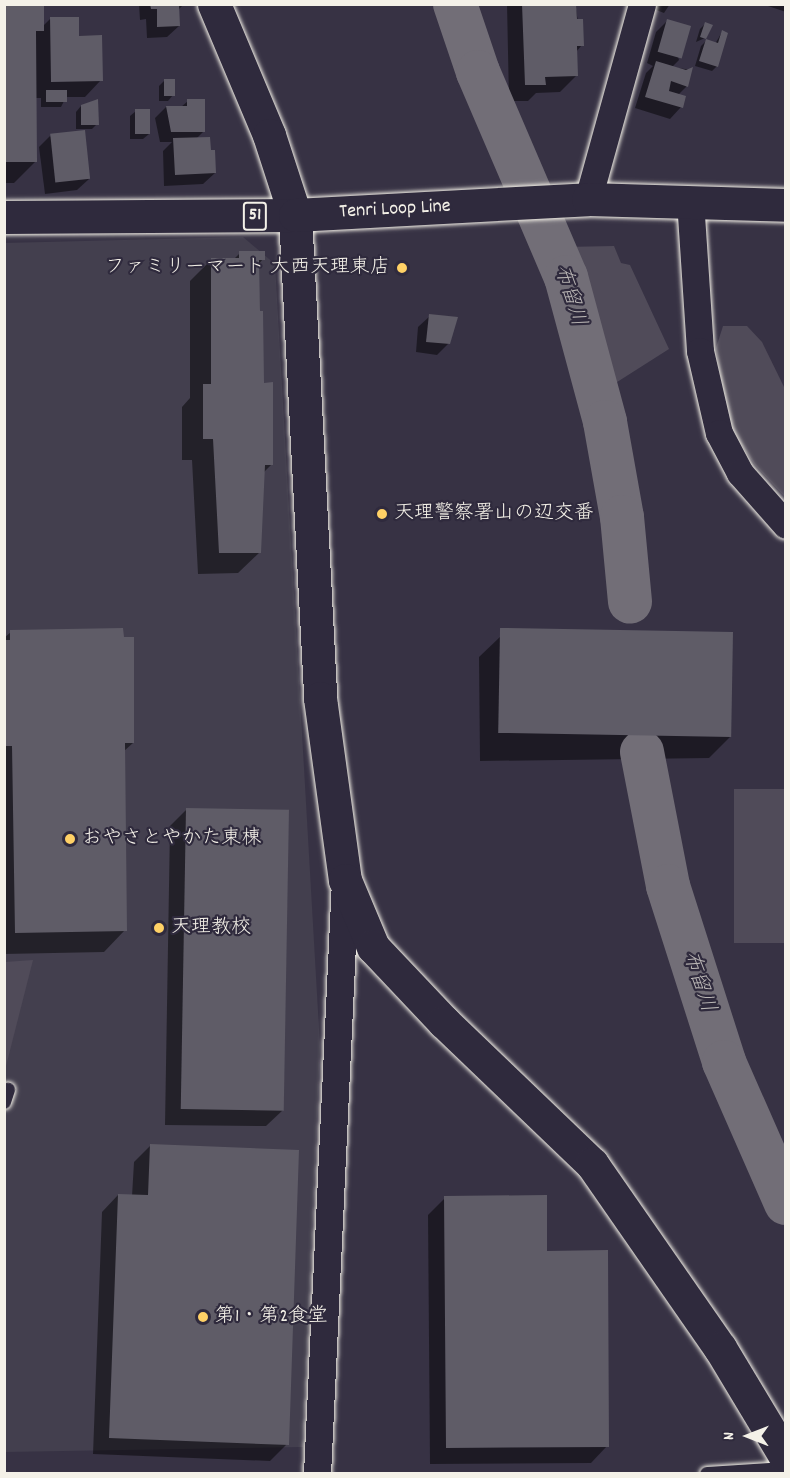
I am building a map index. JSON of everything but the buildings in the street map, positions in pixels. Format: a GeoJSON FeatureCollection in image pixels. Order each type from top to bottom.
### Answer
{"type":"FeatureCollection","features":[{"type":"Feature","properties":{"kind":"street"},"geometry":{"type":"LineString","coordinates":[[214,4],[269,135],[295,215],[320,698],[345,880],[317,1473]]}},
{"type":"Feature","properties":{"kind":"street"},"geometry":{"type":"LineString","coordinates":[[574,200],[642,4]]}},
{"type":"Feature","properties":{"kind":"street","name":"Tenri Loop Line"},"geometry":{"type":"LineString","coordinates":[[4,217],[295,215],[574,200],[690,200],[786,205]]}},
{"type":"Feature","properties":{"kind":"street"},"geometry":{"type":"LineString","coordinates":[[690,200],[700,351],[719,433],[740,473],[786,525]]}},
{"type":"Feature","properties":{"kind":"street"},"geometry":{"type":"LineString","coordinates":[[345,880],[374,947],[444,1022],[591,1164],[720,1348],[786,1458]]}},
{"type":"Feature","properties":{"kind":"lane"},"geometry":{"type":"LineString","coordinates":[[706,1473],[786,1470]]}},
{"type":"Feature","properties":{"kind":"shaded area","name":"天理教校"},"geometry":{"type":"Polygon","coordinates":[[[243,237],[275,264],[320,1046],[303,1447],[5,1452],[4,243],[243,237]]]}},
{"type":"Feature","properties":{"kind":"shaded area"},"geometry":{"type":"Polygon","coordinates":[[[614,246],[621,263],[630,265],[669,349],[603,391],[564,247],[614,246]]]}},
{"type":"Feature","properties":{"kind":"shaded area"},"geometry":{"type":"Polygon","coordinates":[[[723,326],[747,326],[762,342],[785,389],[785,497],[755,465],[729,426],[716,348],[723,326]]]}},
{"type":"Feature","properties":{"kind":"shaded area"},"geometry":{"type":"Polygon","coordinates":[[[734,789],[785,789],[785,943],[734,943],[734,789]]]}},
{"type":"Feature","properties":{"kind":"shaded area"},"geometry":{"type":"Polygon","coordinates":[[[33,960],[5,1070],[5,962],[33,960]]]}},
{"type":"Feature","properties":{"kind":"waterway","name":"布留川"},"geometry":{"type":"LineString","coordinates":[[455,4],[478,72],[566,277],[605,422],[622,517],[630,602]]}},
{"type":"Feature","properties":{"kind":"waterway","name":"布留川"},"geometry":{"type":"LineString","coordinates":[[642,752],[668,886],[724,1062],[786,1203]]}},
{"type":"Feature","properties":{"kind":"place","name":"ファミリーマート 大西天理東店"},"geometry":{"type":"Point","coordinates":[402,268]}},
{"type":"Feature","properties":{"kind":"place","name":"天理警察署山の辺交番"},"geometry":{"type":"Point","coordinates":[382,514]}},
{"type":"Feature","properties":{"kind":"place","name":"おやさとやかた東棟"},"geometry":{"type":"Point","coordinates":[70,839]}},
{"type":"Feature","properties":{"kind":"place","name":"天理教校"},"geometry":{"type":"Point","coordinates":[159,928]}},
{"type":"Feature","properties":{"kind":"place","name":"第1・第2食堂"},"geometry":{"type":"Point","coordinates":[203,1317]}}]}
